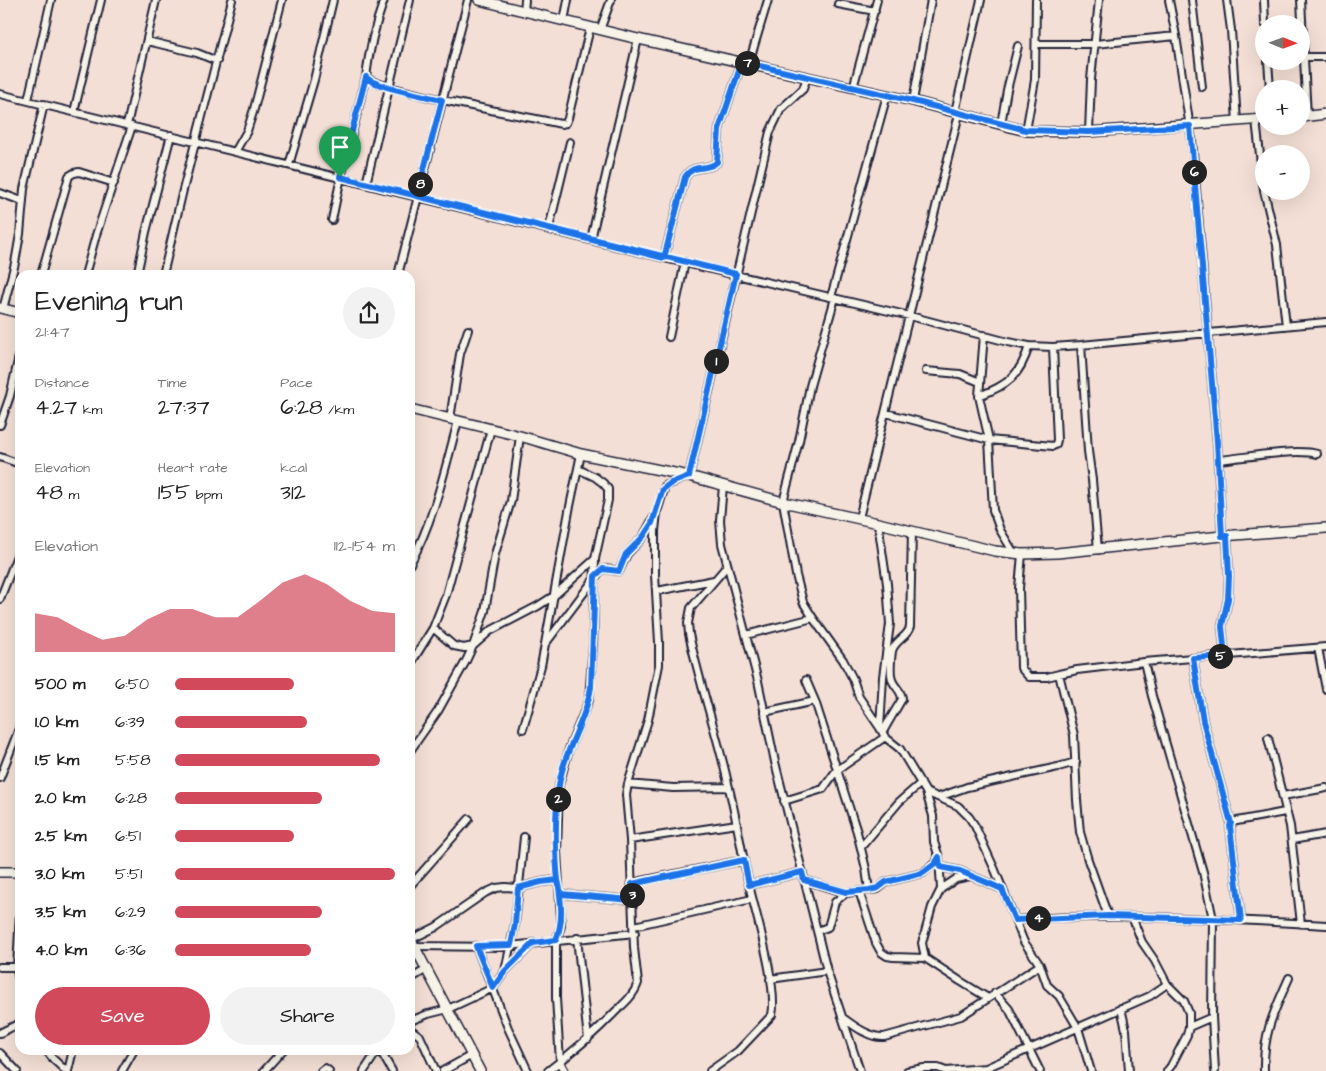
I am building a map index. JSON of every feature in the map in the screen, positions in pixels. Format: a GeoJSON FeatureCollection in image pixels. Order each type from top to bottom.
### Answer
{"type":"FeatureCollection","features":[{"type":"Feature","properties":{"kind":"street"},"geometry":{"type":"LineString","coordinates":[[28,100],[51,0]]}},
{"type":"Feature","properties":{"kind":"street"},"geometry":{"type":"LineString","coordinates":[[74,112],[101,0]]}},
{"type":"Feature","properties":{"kind":"street"},"geometry":{"type":"LineString","coordinates":[[86,270],[130,126],[156,0]]}},
{"type":"Feature","properties":{"kind":"street"},"geometry":{"type":"LineString","coordinates":[[164,270],[232,0]]}},
{"type":"Feature","properties":{"kind":"street"},"geometry":{"type":"LineString","coordinates":[[235,152],[247,131],[254,109],[282,0]]}},
{"type":"Feature","properties":{"kind":"street"},"geometry":{"type":"LineString","coordinates":[[289,165],[314,80],[333,0]]}},
{"type":"Feature","properties":{"kind":"street"},"geometry":{"type":"LineString","coordinates":[[332,220],[340,177],[366,77],[372,40],[384,0]]}},
{"type":"Feature","properties":{"kind":"street"},"geometry":{"type":"LineString","coordinates":[[366,184],[410,0]]}},
{"type":"Feature","properties":{"kind":"street"},"geometry":{"type":"LineString","coordinates":[[399,270],[468,0]]}},
{"type":"Feature","properties":{"kind":"street"},"geometry":{"type":"LineString","coordinates":[[479,0],[564,22],[913,101],[1026,130],[1089,132],[1255,120]]}},
{"type":"Feature","properties":{"kind":"street"},"geometry":{"type":"LineString","coordinates":[[524,12],[525,0]]}},
{"type":"Feature","properties":{"kind":"street"},"geometry":{"type":"LineString","coordinates":[[564,22],[568,0]]}},
{"type":"Feature","properties":{"kind":"street"},"geometry":{"type":"LineString","coordinates":[[600,30],[611,0]]}},
{"type":"Feature","properties":{"kind":"street"},"geometry":{"type":"LineString","coordinates":[[664,258],[685,177],[693,168],[713,166],[717,162],[719,129],[768,0]]}},
{"type":"Feature","properties":{"kind":"street"},"geometry":{"type":"LineString","coordinates":[[853,88],[877,0]]}},
{"type":"Feature","properties":{"kind":"street"},"geometry":{"type":"LineString","coordinates":[[913,101],[931,0]]}},
{"type":"Feature","properties":{"kind":"street"},"geometry":{"type":"LineString","coordinates":[[859,518],[910,316],[981,0]]}},
{"type":"Feature","properties":{"kind":"street"},"geometry":{"type":"LineString","coordinates":[[1026,130],[1035,80],[1036,0]]}},
{"type":"Feature","properties":{"kind":"street"},"geometry":{"type":"LineString","coordinates":[[1089,132],[1091,79],[1099,0]]}},
{"type":"Feature","properties":{"kind":"street"},"geometry":{"type":"LineString","coordinates":[[1169,0],[1190,126],[1229,576],[1228,599],[1222,626],[1225,656]]}},
{"type":"Feature","properties":{"kind":"street"},"geometry":{"type":"LineString","coordinates":[[1192,0],[1202,87]]}},
{"type":"Feature","properties":{"kind":"street"},"geometry":{"type":"LineString","coordinates":[[1227,0],[1231,30],[1237,122]]}},
{"type":"Feature","properties":{"kind":"street"},"geometry":{"type":"LineString","coordinates":[[1264,0],[1265,15]]}},
{"type":"Feature","properties":{"kind":"street"},"geometry":{"type":"LineString","coordinates":[[1301,0],[1302,15]]}},
{"type":"Feature","properties":{"kind":"street"},"geometry":{"type":"LineString","coordinates":[[838,4],[875,11]]}},
{"type":"Feature","properties":{"kind":"street"},"geometry":{"type":"LineString","coordinates":[[366,77],[388,87],[442,100],[562,124],[566,123],[590,28]]}},
{"type":"Feature","properties":{"kind":"street"},"geometry":{"type":"LineString","coordinates":[[1036,44],[1095,44],[1176,36]]}},
{"type":"Feature","properties":{"kind":"street"},"geometry":{"type":"LineString","coordinates":[[591,239],[638,39]]}},
{"type":"Feature","properties":{"kind":"street"},"geometry":{"type":"LineString","coordinates":[[147,41],[197,53],[217,61]]}},
{"type":"Feature","properties":{"kind":"street"},"geometry":{"type":"LineString","coordinates":[[1001,124],[1018,46]]}},
{"type":"Feature","properties":{"kind":"street"},"geometry":{"type":"LineString","coordinates":[[1310,57],[1326,57]]}},
{"type":"Feature","properties":{"kind":"street"},"geometry":{"type":"LineString","coordinates":[[689,476],[770,132],[781,109],[804,89],[807,77]]}},
{"type":"Feature","properties":{"kind":"street"},"geometry":{"type":"LineString","coordinates":[[0,94],[1029,346],[1081,345],[1326,322]]}},
{"type":"Feature","properties":{"kind":"street"},"geometry":{"type":"LineString","coordinates":[[887,95],[810,386],[799,441],[783,502],[796,575],[803,602],[843,660],[853,679],[859,697],[883,732],[900,749],[926,792],[932,816],[934,842],[939,857],[942,889]]}},
{"type":"Feature","properties":{"kind":"street"},"geometry":{"type":"LineString","coordinates":[[15,312],[2,308],[15,263],[20,234],[22,201],[44,104]]}},
{"type":"Feature","properties":{"kind":"street"},"geometry":{"type":"LineString","coordinates":[[1310,116],[1326,114]]}},
{"type":"Feature","properties":{"kind":"street"},"geometry":{"type":"LineString","coordinates":[[138,270],[171,135]]}},
{"type":"Feature","properties":{"kind":"street"},"geometry":{"type":"LineString","coordinates":[[549,228],[570,142]]}},
{"type":"Feature","properties":{"kind":"street"},"geometry":{"type":"LineString","coordinates":[[42,270],[69,176],[74,172],[79,172],[114,183]]}},
{"type":"Feature","properties":{"kind":"street"},"geometry":{"type":"LineString","coordinates":[[0,193],[22,201]]}},
{"type":"Feature","properties":{"kind":"street"},"geometry":{"type":"LineString","coordinates":[[1266,200],[1277,245],[1286,326]]}},
{"type":"Feature","properties":{"kind":"street"},"geometry":{"type":"LineString","coordinates":[[669,337],[684,262]]}},
{"type":"Feature","properties":{"kind":"street"},"geometry":{"type":"LineString","coordinates":[[415,554],[434,508],[454,420],[460,354],[468,330]]}},
{"type":"Feature","properties":{"kind":"street"},"geometry":{"type":"LineString","coordinates":[[984,336],[979,396],[989,440],[993,510],[1000,530],[1018,553],[1021,668],[1024,674],[1029,677],[1047,677],[1077,670],[1144,662],[1326,647]]}},
{"type":"Feature","properties":{"kind":"street"},"geometry":{"type":"LineString","coordinates":[[1081,345],[1088,451],[1098,550]]}},
{"type":"Feature","properties":{"kind":"street"},"geometry":{"type":"LineString","coordinates":[[979,396],[1008,382],[1019,371],[1029,346]]}},
{"type":"Feature","properties":{"kind":"street"},"geometry":{"type":"LineString","coordinates":[[886,413],[989,440],[1049,446],[1056,444],[1053,346]]}},
{"type":"Feature","properties":{"kind":"street"},"geometry":{"type":"LineString","coordinates":[[926,371],[960,374],[980,382]]}},
{"type":"Feature","properties":{"kind":"street"},"geometry":{"type":"LineString","coordinates":[[0,425],[15,376]]}},
{"type":"Feature","properties":{"kind":"street"},"geometry":{"type":"LineString","coordinates":[[415,410],[520,436],[581,454],[689,476],[783,502],[859,518],[975,547],[1018,553],[1098,550],[1225,536],[1326,528]]}},
{"type":"Feature","properties":{"kind":"street"},"geometry":{"type":"LineString","coordinates":[[415,657],[432,628],[448,589],[492,429]]}},
{"type":"Feature","properties":{"kind":"street"},"geometry":{"type":"LineString","coordinates":[[415,744],[438,711],[473,646],[484,611],[495,554],[511,501],[520,436]]}},
{"type":"Feature","properties":{"kind":"street"},"geometry":{"type":"LineString","coordinates":[[1218,460],[1284,453],[1311,452],[1317,454]]}},
{"type":"Feature","properties":{"kind":"street"},"geometry":{"type":"LineString","coordinates":[[523,729],[537,682],[545,645],[581,454]]}},
{"type":"Feature","properties":{"kind":"street"},"geometry":{"type":"LineString","coordinates":[[0,457],[15,462]]}},
{"type":"Feature","properties":{"kind":"street"},"geometry":{"type":"LineString","coordinates":[[565,1071],[560,1062],[556,998],[556,940],[561,926],[557,826],[559,785],[569,749],[589,700],[595,559],[608,500],[608,489],[603,483],[595,476],[578,470]]}},
{"type":"Feature","properties":{"kind":"street"},"geometry":{"type":"LineString","coordinates":[[548,1071],[588,1040],[629,998],[638,983],[630,840],[626,804],[628,784],[648,720],[658,665],[659,636],[655,551],[657,512],[665,486],[689,476]]}},
{"type":"Feature","properties":{"kind":"street"},"geometry":{"type":"LineString","coordinates":[[723,486],[720,520],[722,544],[727,566],[746,635],[784,801],[827,971],[860,1071]]}},
{"type":"Feature","properties":{"kind":"street"},"geometry":{"type":"LineString","coordinates":[[545,645],[595,576],[603,569],[619,571],[626,554],[643,537],[657,512]]}},
{"type":"Feature","properties":{"kind":"street"},"geometry":{"type":"LineString","coordinates":[[878,523],[887,584],[890,624],[883,732]]}},
{"type":"Feature","properties":{"kind":"street"},"geometry":{"type":"LineString","coordinates":[[784,801],[824,789],[836,771],[883,732],[901,702],[902,697],[891,677],[892,650],[895,644],[909,631],[910,627],[912,531]]}},
{"type":"Feature","properties":{"kind":"street"},"geometry":{"type":"LineString","coordinates":[[432,628],[454,646],[464,648],[473,646],[490,631],[538,606],[595,559]]}},
{"type":"Feature","properties":{"kind":"street"},"geometry":{"type":"LineString","coordinates":[[0,599],[15,561]]}},
{"type":"Feature","properties":{"kind":"street"},"geometry":{"type":"LineString","coordinates":[[710,1071],[738,1050],[772,1015],[774,1009],[770,979],[729,787],[696,666],[688,623],[691,608],[727,566]]}},
{"type":"Feature","properties":{"kind":"street"},"geometry":{"type":"LineString","coordinates":[[657,591],[714,580]]}},
{"type":"Feature","properties":{"kind":"street"},"geometry":{"type":"LineString","coordinates":[[746,635],[813,618]]}},
{"type":"Feature","properties":{"kind":"street"},"geometry":{"type":"LineString","coordinates":[[1318,648],[1326,689]]}},
{"type":"Feature","properties":{"kind":"street"},"geometry":{"type":"LineString","coordinates":[[1193,658],[1203,721],[1231,823],[1241,920]]}},
{"type":"Feature","properties":{"kind":"street"},"geometry":{"type":"LineString","coordinates":[[1144,662],[1203,872],[1213,919],[1212,1017],[1215,1071]]}},
{"type":"Feature","properties":{"kind":"street"},"geometry":{"type":"LineString","coordinates":[[1059,674],[1074,729],[1080,832],[1108,916]]}},
{"type":"Feature","properties":{"kind":"street"},"geometry":{"type":"LineString","coordinates":[[806,680],[815,701],[861,846],[869,890]]}},
{"type":"Feature","properties":{"kind":"street"},"geometry":{"type":"LineString","coordinates":[[764,712],[815,701]]}},
{"type":"Feature","properties":{"kind":"street"},"geometry":{"type":"LineString","coordinates":[[0,778],[15,738]]}},
{"type":"Feature","properties":{"kind":"street"},"geometry":{"type":"LineString","coordinates":[[1268,738],[1292,840],[1301,924]]}},
{"type":"Feature","properties":{"kind":"street"},"geometry":{"type":"LineString","coordinates":[[939,797],[974,785],[1058,768],[1076,762]]}},
{"type":"Feature","properties":{"kind":"street"},"geometry":{"type":"LineString","coordinates":[[861,846],[899,802],[921,783]]}},
{"type":"Feature","properties":{"kind":"street"},"geometry":{"type":"LineString","coordinates":[[628,784],[673,788],[729,787]]}},
{"type":"Feature","properties":{"kind":"street"},"geometry":{"type":"LineString","coordinates":[[1283,796],[1326,788]]}},
{"type":"Feature","properties":{"kind":"street"},"geometry":{"type":"LineString","coordinates":[[926,792],[958,806],[969,817],[987,850],[1027,948],[1040,965],[1047,985],[1059,996],[1078,1028],[1091,1071]]}},
{"type":"Feature","properties":{"kind":"street"},"geometry":{"type":"LineString","coordinates":[[1231,823],[1285,812]]}},
{"type":"Feature","properties":{"kind":"street"},"geometry":{"type":"LineString","coordinates":[[415,880],[469,818]]}},
{"type":"Feature","properties":{"kind":"street"},"geometry":{"type":"LineString","coordinates":[[630,840],[737,824]]}},
{"type":"Feature","properties":{"kind":"street"},"geometry":{"type":"LineString","coordinates":[[1292,840],[1326,834]]}},
{"type":"Feature","properties":{"kind":"street"},"geometry":{"type":"LineString","coordinates":[[505,971],[516,916],[524,837]]}},
{"type":"Feature","properties":{"kind":"street"},"geometry":{"type":"LineString","coordinates":[[804,880],[846,892],[869,890],[878,888],[886,882],[923,873],[935,864],[939,857]]}},
{"type":"Feature","properties":{"kind":"street"},"geometry":{"type":"LineString","coordinates":[[632,884],[744,860]]}},
{"type":"Feature","properties":{"kind":"street"},"geometry":{"type":"LineString","coordinates":[[940,867],[960,871],[1002,889]]}},
{"type":"Feature","properties":{"kind":"street"},"geometry":{"type":"LineString","coordinates":[[0,872],[15,872]]}},
{"type":"Feature","properties":{"kind":"street"},"geometry":{"type":"LineString","coordinates":[[749,885],[802,872]]}},
{"type":"Feature","properties":{"kind":"street"},"geometry":{"type":"LineString","coordinates":[[925,958],[922,943],[932,907],[942,889],[956,879],[970,876]]}},
{"type":"Feature","properties":{"kind":"street"},"geometry":{"type":"LineString","coordinates":[[415,939],[485,893],[496,888],[518,888],[558,880]]}},
{"type":"Feature","properties":{"kind":"street"},"geometry":{"type":"LineString","coordinates":[[860,891],[876,943],[881,952],[893,958],[925,958],[960,982],[988,998]]}},
{"type":"Feature","properties":{"kind":"street"},"geometry":{"type":"LineString","coordinates":[[818,931],[828,928],[835,902],[846,892]]}},
{"type":"Feature","properties":{"kind":"street"},"geometry":{"type":"LineString","coordinates":[[561,894],[632,900]]}},
{"type":"Feature","properties":{"kind":"street"},"geometry":{"type":"LineString","coordinates":[[415,941],[476,946],[511,945],[577,938],[634,930],[752,899]]}},
{"type":"Feature","properties":{"kind":"street"},"geometry":{"type":"LineString","coordinates":[[1015,920],[1108,916],[1326,925]]}},
{"type":"Feature","properties":{"kind":"street"},"geometry":{"type":"LineString","coordinates":[[1132,917],[1142,942],[1167,984],[1180,996],[1188,1007],[1190,1027],[1167,1071]]}},
{"type":"Feature","properties":{"kind":"street"},"geometry":{"type":"LineString","coordinates":[[577,938],[588,1040]]}},
{"type":"Feature","properties":{"kind":"street"},"geometry":{"type":"LineString","coordinates":[[415,1020],[448,1009],[493,988],[505,971],[533,943]]}},
{"type":"Feature","properties":{"kind":"street"},"geometry":{"type":"LineString","coordinates":[[476,946],[508,1028],[528,1071]]}},
{"type":"Feature","properties":{"kind":"street"},"geometry":{"type":"LineString","coordinates":[[415,947],[480,1071]]}},
{"type":"Feature","properties":{"kind":"street"},"geometry":{"type":"LineString","coordinates":[[843,1018],[869,1034],[884,1038],[961,1016],[1040,965]]}},
{"type":"Feature","properties":{"kind":"street"},"geometry":{"type":"LineString","coordinates":[[0,967],[15,968]]}},
{"type":"Feature","properties":{"kind":"street"},"geometry":{"type":"LineString","coordinates":[[415,976],[427,969]]}},
{"type":"Feature","properties":{"kind":"street"},"geometry":{"type":"LineString","coordinates":[[770,979],[827,971]]}},
{"type":"Feature","properties":{"kind":"street"},"geometry":{"type":"LineString","coordinates":[[1264,1071],[1265,1038],[1289,978]]}},
{"type":"Feature","properties":{"kind":"street"},"geometry":{"type":"LineString","coordinates":[[907,1071],[924,1068],[938,1068],[946,1071],[986,1068],[1150,996],[1167,984]]}},
{"type":"Feature","properties":{"kind":"street"},"geometry":{"type":"LineString","coordinates":[[995,993],[1009,1010],[1040,1071]]}},
{"type":"Feature","properties":{"kind":"street"},"geometry":{"type":"LineString","coordinates":[[1121,1008],[1126,1030],[1129,1071]]}},
{"type":"Feature","properties":{"kind":"street"},"geometry":{"type":"LineString","coordinates":[[1190,1027],[1212,1017]]}},
{"type":"Feature","properties":{"kind":"street"},"geometry":{"type":"LineString","coordinates":[[0,1032],[15,1024]]}},
{"type":"Feature","properties":{"kind":"street"},"geometry":{"type":"LineString","coordinates":[[415,1032],[420,1036],[436,1071]]}},
{"type":"Feature","properties":{"kind":"street"},"geometry":{"type":"LineString","coordinates":[[0,1053],[17,1071]]}},
{"type":"Feature","properties":{"kind":"street"},"geometry":{"type":"LineString","coordinates":[[50,1055],[67,1071],[72,1055]]}},
{"type":"Feature","properties":{"kind":"street"},"geometry":{"type":"LineString","coordinates":[[122,1071],[131,1055]]}},
{"type":"Feature","properties":{"kind":"street"},"geometry":{"type":"LineString","coordinates":[[264,1071],[278,1055]]}},
{"type":"Feature","properties":{"kind":"street"},"geometry":{"type":"LineString","coordinates":[[364,1071],[375,1055]]}},
{"type":"Feature","properties":{"kind":"street"},"geometry":{"type":"LineString","coordinates":[[382,1055],[392,1071]]}},
{"type":"Feature","properties":{"kind":"street"},"geometry":{"type":"LineString","coordinates":[[442,1071],[472,1055]]}},
{"type":"Feature","properties":{"kind":"street"},"geometry":{"type":"LineString","coordinates":[[321,1071],[325,1068],[330,1071]]}},
{"type":"Feature","properties":{"kind":"route"},"geometry":{"type":"LineString","coordinates":[[340,177],[366,77],[388,87],[442,100],[417,196],[664,258],[685,177],[693,168],[713,166],[718,160],[719,129],[742,62],[913,101],[1026,130],[1059,133],[1190,126],[1217,442],[1222,536],[1227,536],[1229,576],[1228,599],[1222,626],[1225,656],[1193,658],[1203,721],[1231,823],[1241,920],[1108,916],[1015,920],[1002,889],[960,871],[940,867],[939,857],[935,864],[923,873],[886,882],[878,888],[846,892],[804,880],[802,872],[749,885],[744,860],[632,884],[632,900],[561,894],[558,880],[550,880],[518,888],[511,945],[476,946],[493,988],[505,971],[533,943],[556,940],[559,932],[561,926],[561,894],[558,880],[557,826],[559,785],[563,765],[589,700],[595,576],[603,569],[619,571],[626,554],[643,537],[652,523],[665,486],[689,476],[736,274],[664,258],[340,177]]}}]}
